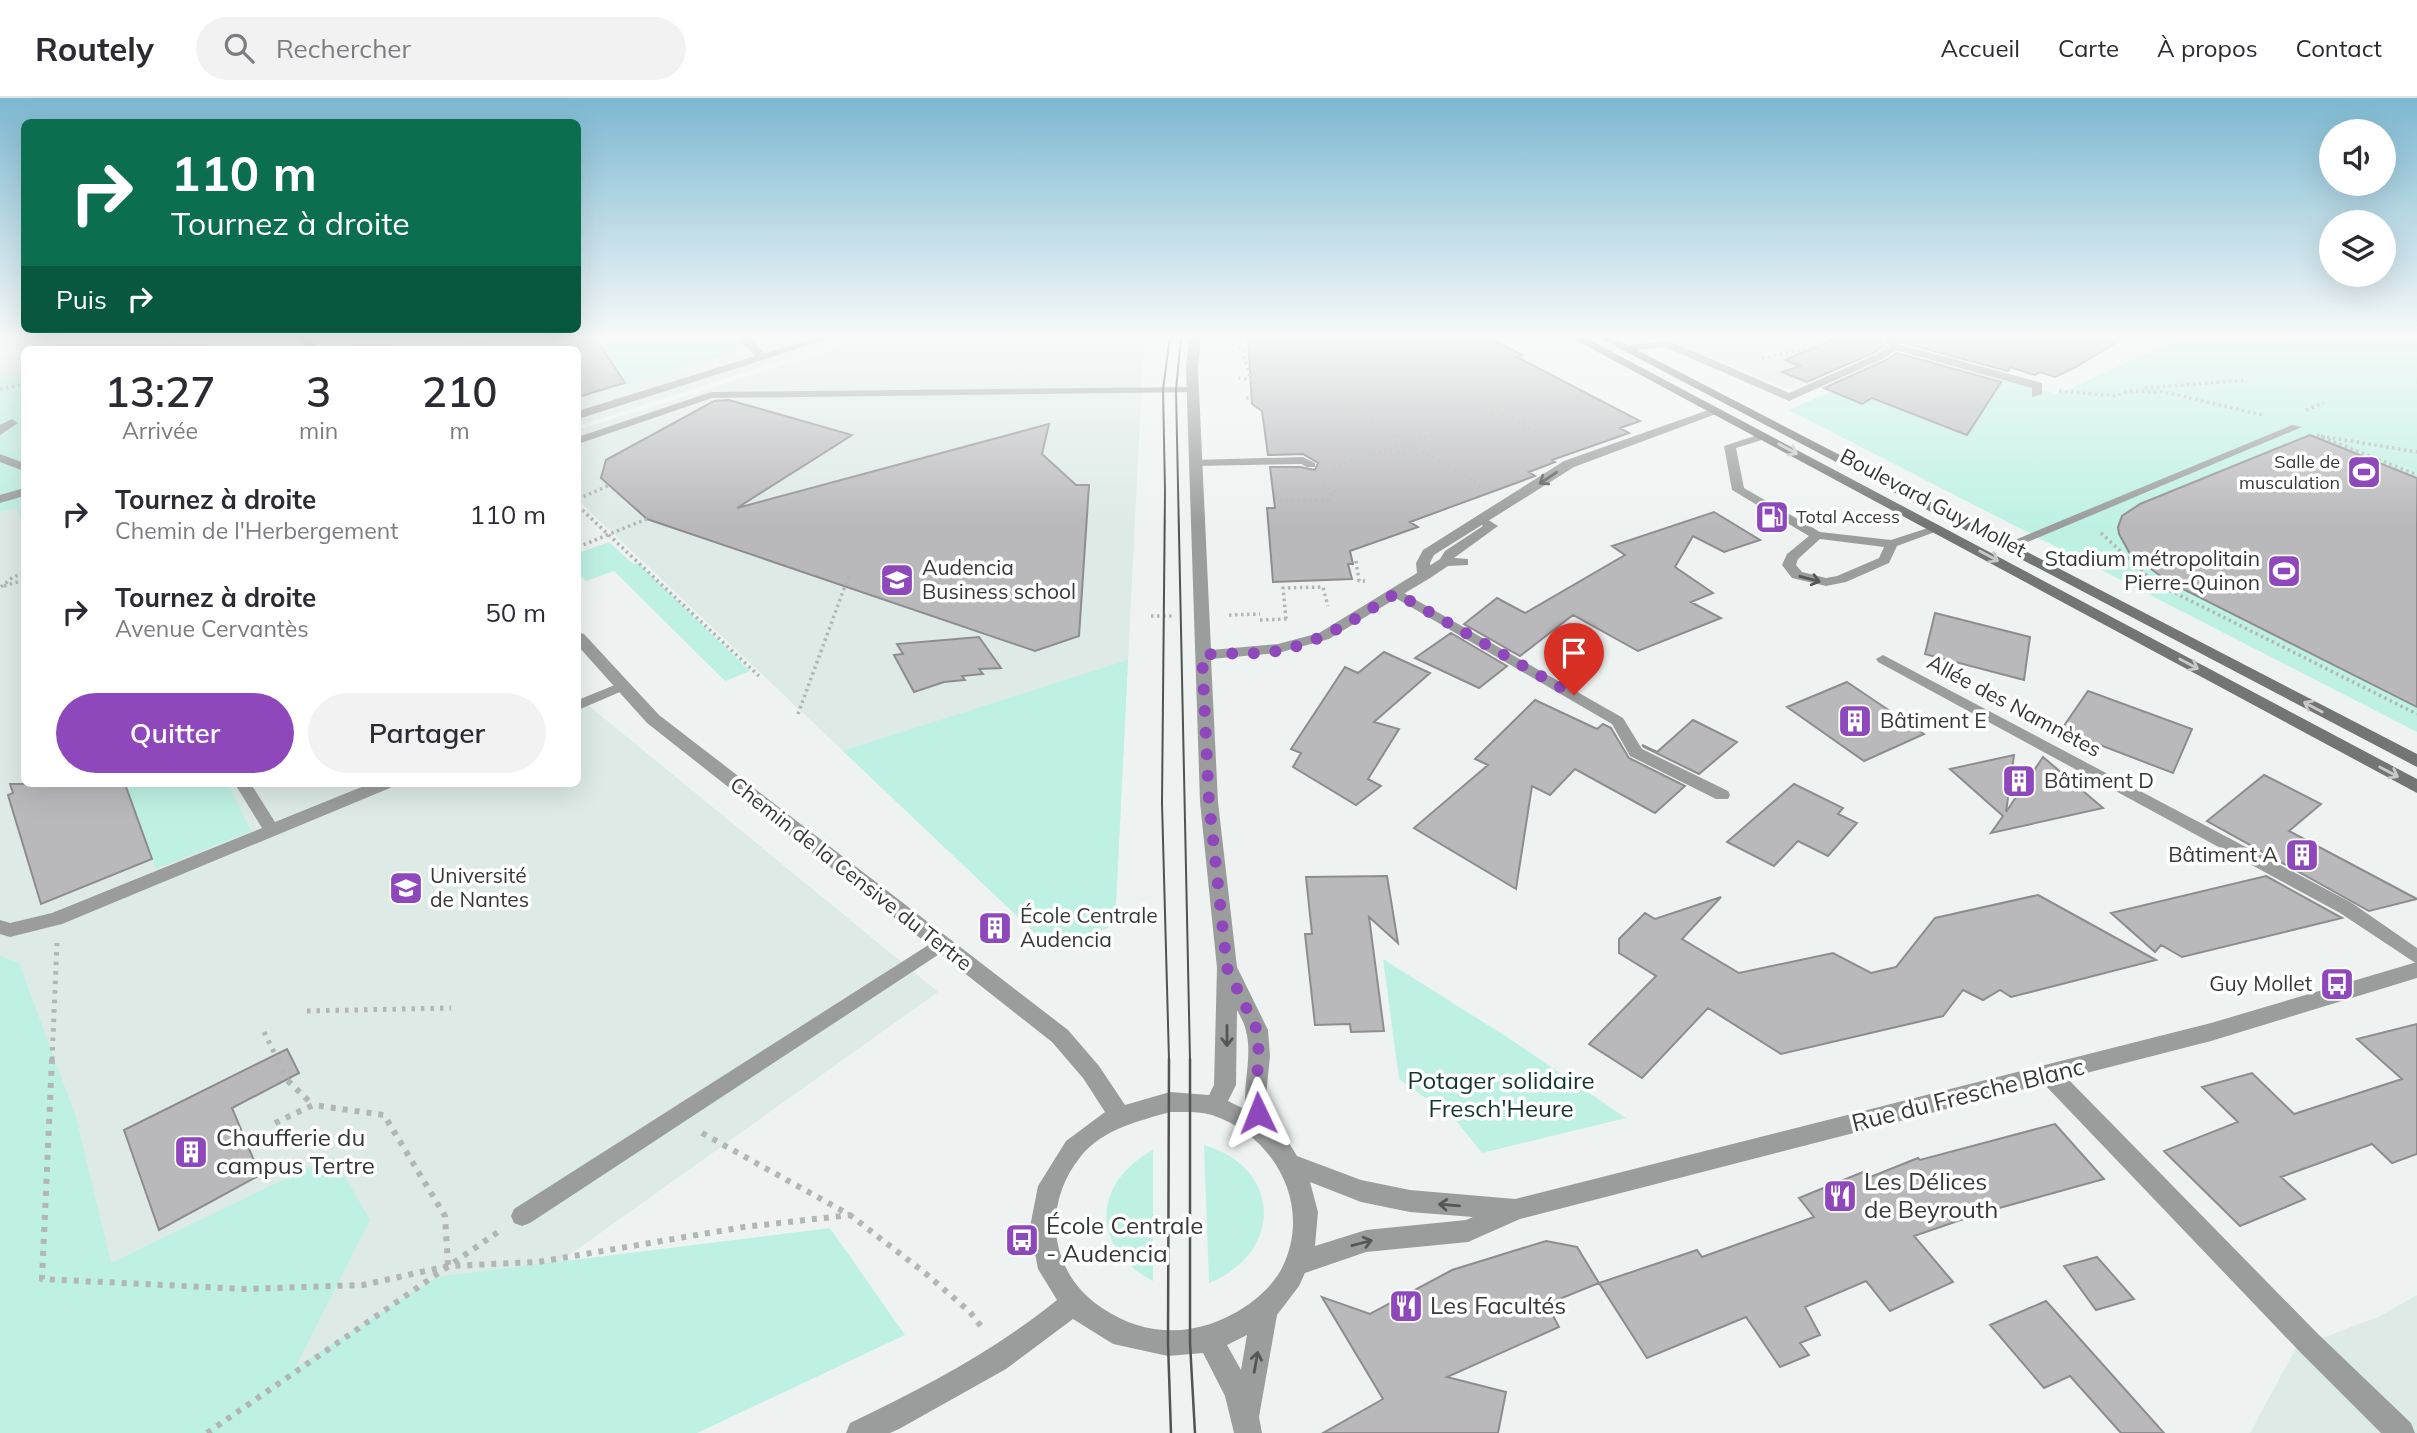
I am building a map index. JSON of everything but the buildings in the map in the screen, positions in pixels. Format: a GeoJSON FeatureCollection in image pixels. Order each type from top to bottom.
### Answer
{"type":"FeatureCollection","features":[{"type":"Feature","properties":{"kind":"main road","name":"Boulevard Guy Mollet"},"geometry":{"type":"LineString","coordinates":[[1696,399],[2417,787]]}},
{"type":"Feature","properties":{"kind":"main road","name":"Boulevard Guy Mollet"},"geometry":{"type":"LineString","coordinates":[[1724,399],[2417,761]]}},
{"type":"Feature","properties":{"kind":"street"},"geometry":{"type":"LineString","coordinates":[[581,414],[628,399]]}},
{"type":"Feature","properties":{"kind":"street"},"geometry":{"type":"LineString","coordinates":[[1193,399],[1209,802],[1227,968],[1225,1085],[1215,1106]]}},
{"type":"Feature","properties":{"kind":"street"},"geometry":{"type":"LineString","coordinates":[[1202,655],[1263,653],[1306,644],[1339,628],[1425,575],[1423,564],[1428,554],[1487,523],[1509,503],[1579,460],[1718,411]]}},
{"type":"Feature","properties":{"kind":"street"},"geometry":{"type":"LineString","coordinates":[[0,431],[12,423]]}},
{"type":"Feature","properties":{"kind":"street"},"geometry":{"type":"LineString","coordinates":[[0,458],[21,466]]}},
{"type":"Feature","properties":{"kind":"street"},"geometry":{"type":"LineString","coordinates":[[0,499],[21,493]]}},
{"type":"Feature","properties":{"kind":"street","name":"Chemin de la Censive du Tertre"},"geometry":{"type":"LineString","coordinates":[[581,640],[653,719],[1060,1036],[1091,1072],[1119,1115]]}},
{"type":"Feature","properties":{"kind":"street"},"geometry":{"type":"LineString","coordinates":[[1227,968],[1257,1030],[1259,1056],[1255,1096],[1261,1130]]}},
{"type":"Feature","properties":{"kind":"street","name":"Rue du Fresche Blanc"},"geometry":{"type":"LineString","coordinates":[[1297,1264],[1366,1241],[1468,1231],[1517,1209],[2050,1075],[2211,1032],[2417,970]]}},
{"type":"Feature","properties":{"kind":"street"},"geometry":{"type":"LineString","coordinates":[[2050,1075],[2309,1343],[2401,1433]]}},
{"type":"Feature","properties":{"kind":"street"},"geometry":{"type":"LineString","coordinates":[[1170,1102],[1215,1106],[1261,1130],[1292,1164],[1306,1202],[1307,1223],[1297,1264],[1279,1296],[1265,1309],[1248,1322],[1209,1339],[1168,1343],[1133,1338],[1100,1325],[1073,1303],[1057,1281],[1045,1256],[1042,1230],[1044,1205],[1051,1180],[1065,1157],[1082,1138],[1119,1115],[1148,1105],[1170,1102]]}},
{"type":"Feature","properties":{"kind":"street","name":"Rue du Fresche Blanc"},"geometry":{"type":"LineString","coordinates":[[1292,1164],[1361,1191],[1398,1199],[1517,1209]]}},
{"type":"Feature","properties":{"kind":"street"},"geometry":{"type":"LineString","coordinates":[[860,1433],[930,1399],[1006,1356],[1073,1303]]}},
{"type":"Feature","properties":{"kind":"street"},"geometry":{"type":"LineString","coordinates":[[1247,1424],[1265,1309]]}},
{"type":"Feature","properties":{"kind":"street"},"geometry":{"type":"LineString","coordinates":[[1209,1339],[1226,1366],[1247,1424]]}},
{"type":"Feature","properties":{"kind":"lane"},"geometry":{"type":"LineString","coordinates":[[581,440],[699,399]]}},
{"type":"Feature","properties":{"kind":"lane"},"geometry":{"type":"LineString","coordinates":[[2006,546],[2295,427]]}},
{"type":"Feature","properties":{"kind":"lane"},"geometry":{"type":"LineString","coordinates":[[1764,436],[1730,446],[1738,490],[1817,536],[1892,544],[1937,529]]}},
{"type":"Feature","properties":{"kind":"lane"},"geometry":{"type":"LineString","coordinates":[[1195,463],[1303,460],[1311,465]]}},
{"type":"Feature","properties":{"kind":"lane"},"geometry":{"type":"LineString","coordinates":[[1425,575],[1445,562],[1450,554],[1487,523]]}},
{"type":"Feature","properties":{"kind":"lane"},"geometry":{"type":"LineString","coordinates":[[1817,536],[1792,557],[1789,565],[1797,575],[1826,582],[1841,579],[1884,560],[1892,544]]}},
{"type":"Feature","properties":{"kind":"lane"},"geometry":{"type":"LineString","coordinates":[[1445,562],[1463,562]]}},
{"type":"Feature","properties":{"kind":"lane"},"geometry":{"type":"LineString","coordinates":[[1396,593],[1618,721],[1636,752],[1722,795]]}},
{"type":"Feature","properties":{"kind":"lane","name":"Allée des Namnètes"},"geometry":{"type":"LineString","coordinates":[[1883,659],[2346,908],[2417,957]]}},
{"type":"Feature","properties":{"kind":"lane"},"geometry":{"type":"LineString","coordinates":[[581,704],[622,686]]}},
{"type":"Feature","properties":{"kind":"lane"},"geometry":{"type":"LineString","coordinates":[[245,787],[272,831]]}},
{"type":"Feature","properties":{"kind":"lane"},"geometry":{"type":"LineString","coordinates":[[0,927],[10,930],[56,919],[377,787]]}},
{"type":"Feature","properties":{"kind":"lane"},"geometry":{"type":"LineString","coordinates":[[523,1216],[941,944]]}},
{"type":"Feature","properties":{"kind":"path"},"geometry":{"type":"LineString","coordinates":[[1333,399],[1417,446],[1509,503]]}},
{"type":"Feature","properties":{"kind":"path"},"geometry":{"type":"LineString","coordinates":[[1346,405],[1364,399]]}},
{"type":"Feature","properties":{"kind":"path"},"geometry":{"type":"LineString","coordinates":[[1476,399],[1534,431],[1537,444],[1575,446],[1579,460]]}},
{"type":"Feature","properties":{"kind":"path"},"geometry":{"type":"LineString","coordinates":[[2195,399],[2271,417],[2417,475]]}},
{"type":"Feature","properties":{"kind":"path"},"geometry":{"type":"LineString","coordinates":[[2308,409],[2324,403]]}},
{"type":"Feature","properties":{"kind":"path"},"geometry":{"type":"LineString","coordinates":[[1480,418],[1497,411]]}},
{"type":"Feature","properties":{"kind":"path"},"geometry":{"type":"LineString","coordinates":[[1518,422],[1543,415]]}},
{"type":"Feature","properties":{"kind":"path"},"geometry":{"type":"LineString","coordinates":[[1511,436],[1529,429]]}},
{"type":"Feature","properties":{"kind":"path"},"geometry":{"type":"LineString","coordinates":[[1331,468],[1432,434]]}},
{"type":"Feature","properties":{"kind":"path"},"geometry":{"type":"LineString","coordinates":[[2316,435],[2417,452]]}},
{"type":"Feature","properties":{"kind":"path"},"geometry":{"type":"LineString","coordinates":[[1397,453],[1417,446]]}},
{"type":"Feature","properties":{"kind":"path"},"geometry":{"type":"LineString","coordinates":[[1279,501],[1328,500],[1335,491],[1314,483],[1324,480]]}},
{"type":"Feature","properties":{"kind":"path"},"geometry":{"type":"LineString","coordinates":[[581,498],[610,485]]}},
{"type":"Feature","properties":{"kind":"path"},"geometry":{"type":"LineString","coordinates":[[581,509],[759,676]]}},
{"type":"Feature","properties":{"kind":"path"},"geometry":{"type":"LineString","coordinates":[[2091,511],[2093,525],[2155,583],[2417,714]]}},
{"type":"Feature","properties":{"kind":"path"},"geometry":{"type":"LineString","coordinates":[[581,546],[654,516]]}},
{"type":"Feature","properties":{"kind":"path"},"geometry":{"type":"LineString","coordinates":[[1,587],[21,574]]}},
{"type":"Feature","properties":{"kind":"path"},"geometry":{"type":"LineString","coordinates":[[798,714],[849,575]]}},
{"type":"Feature","properties":{"kind":"path"},"geometry":{"type":"LineString","coordinates":[[1,587],[21,581]]}},
{"type":"Feature","properties":{"kind":"path"},"geometry":{"type":"LineString","coordinates":[[1286,619],[1283,588],[1323,587],[1329,611]]}},
{"type":"Feature","properties":{"kind":"path"},"geometry":{"type":"LineString","coordinates":[[56,919],[57,958],[42,1279],[258,1288],[363,1285],[449,1266],[538,1262],[744,1227],[850,1214]]}},
{"type":"Feature","properties":{"kind":"path"},"geometry":{"type":"LineString","coordinates":[[307,1011],[451,1008]]}},
{"type":"Feature","properties":{"kind":"path"},"geometry":{"type":"LineString","coordinates":[[264,1032],[287,1080],[313,1105]]}},
{"type":"Feature","properties":{"kind":"path"},"geometry":{"type":"LineString","coordinates":[[275,1123],[313,1105],[384,1115],[445,1216],[449,1266]]}},
{"type":"Feature","properties":{"kind":"path"},"geometry":{"type":"LineString","coordinates":[[674,1118],[850,1214],[970,1312],[1006,1356]]}},
{"type":"Feature","properties":{"kind":"path"},"geometry":{"type":"LineString","coordinates":[[207,1433],[523,1216]]}},
{"type":"Feature","properties":{"kind":"shaded area","name":"Université de Nantes"},"geometry":{"type":"Polygon","coordinates":[[[0,399],[21,399],[21,787],[581,787],[581,696],[588,705],[938,992],[320,1433],[0,1433],[0,399]]]}},
{"type":"Feature","properties":{"kind":"shaded area","name":"Université de Nantes"},"geometry":{"type":"Polygon","coordinates":[[[581,399],[661,399],[581,425],[581,399]]]}},
{"type":"Feature","properties":{"kind":"shaded area","name":"Audencia Business school"},"geometry":{"type":"Polygon","coordinates":[[[675,399],[1141,399],[1115,924],[1055,952],[581,503],[581,429],[675,399]]]}},
{"type":"Feature","properties":{"kind":"shaded area"},"geometry":{"type":"Polygon","coordinates":[[[2417,1295],[2417,1433],[2250,1433],[2296,1348],[2378,1317],[2417,1295]]]}},
{"type":"Feature","properties":{"kind":"green space"},"geometry":{"type":"Polygon","coordinates":[[[0,399],[21,399],[21,520],[17,508],[0,512],[0,399]]]}},
{"type":"Feature","properties":{"kind":"green space"},"geometry":{"type":"Polygon","coordinates":[[[1813,399],[2417,399],[2417,732],[1789,410],[1813,399]]]}},
{"type":"Feature","properties":{"kind":"green space"},"geometry":{"type":"Polygon","coordinates":[[[609,542],[633,564],[638,563],[750,671],[725,681],[614,571],[586,581],[581,576],[581,552],[609,542]]]}},
{"type":"Feature","properties":{"kind":"green space"},"geometry":{"type":"Polygon","coordinates":[[[1128,660],[1115,924],[1055,952],[843,751],[1128,660]]]}},
{"type":"Feature","properties":{"kind":"green space"},"geometry":{"type":"Polygon","coordinates":[[[229,787],[251,831],[156,869],[126,788],[229,787]]]}},
{"type":"Feature","properties":{"kind":"green space"},"geometry":{"type":"Polygon","coordinates":[[[0,956],[19,963],[76,1117],[111,1263],[333,1156],[370,1220],[295,1368],[436,1277],[830,1228],[905,1335],[697,1433],[0,1433],[0,956]]]}},
{"type":"Feature","properties":{"kind":"green space","name":"Potager solidaire Fresch'Heure"},"geometry":{"type":"Polygon","coordinates":[[[1383,959],[1510,1039],[1626,1118],[1482,1153],[1454,1118],[1399,1079],[1383,959]]]}},
{"type":"Feature","properties":{"kind":"green space"},"geometry":{"type":"Polygon","coordinates":[[[1204,1145],[1230,1156],[1249,1172],[1260,1191],[1264,1211],[1261,1232],[1251,1252],[1233,1269],[1209,1283],[1204,1145]]]}},
{"type":"Feature","properties":{"kind":"green space"},"geometry":{"type":"Polygon","coordinates":[[[1153,1150],[1153,1281],[1133,1267],[1118,1251],[1109,1234],[1106,1216],[1109,1198],[1118,1180],[1133,1164],[1153,1150]]]}},
{"type":"Feature","properties":{"kind":"tram line"},"geometry":{"type":"LineString","coordinates":[[1163,399],[1162,803],[1169,1060]]}},
{"type":"Feature","properties":{"kind":"tram line"},"geometry":{"type":"LineString","coordinates":[[1176,399],[1190,1060]]}},
{"type":"Feature","properties":{"kind":"tram line"},"geometry":{"type":"LineString","coordinates":[[1169,1060],[1168,1343],[1171,1433]]}},
{"type":"Feature","properties":{"kind":"tram line"},"geometry":{"type":"LineString","coordinates":[[1190,1060],[1190,1343],[1195,1433]]}},
{"type":"Feature","properties":{"kind":"place","name":"Salle de musculation"},"geometry":{"type":"Point","coordinates":[2364,472]}},
{"type":"Feature","properties":{"kind":"place","name":"Total Access"},"geometry":{"type":"Point","coordinates":[1772,517]}},
{"type":"Feature","properties":{"kind":"place","name":"Stadium métropolitain Pierre-Quinon"},"geometry":{"type":"Point","coordinates":[2284,571]}},
{"type":"Feature","properties":{"kind":"place","name":"Audencia Business school"},"geometry":{"type":"Point","coordinates":[897,580]}},
{"type":"Feature","properties":{"kind":"place","name":"Bâtiment E"},"geometry":{"type":"Point","coordinates":[1855,721]}},
{"type":"Feature","properties":{"kind":"place","name":"Bâtiment D"},"geometry":{"type":"Point","coordinates":[2019,781]}},
{"type":"Feature","properties":{"kind":"place","name":"Bâtiment A"},"geometry":{"type":"Point","coordinates":[2302,855]}},
{"type":"Feature","properties":{"kind":"place","name":"Université de Nantes"},"geometry":{"type":"Point","coordinates":[406,888]}},
{"type":"Feature","properties":{"kind":"place","name":"École Centrale Audencia"},"geometry":{"type":"Point","coordinates":[995,928]}},
{"type":"Feature","properties":{"kind":"place","name":"Guy Mollet"},"geometry":{"type":"Point","coordinates":[2337,984]}},
{"type":"Feature","properties":{"kind":"place","name":"Chaufferie du campus Tertre"},"geometry":{"type":"Point","coordinates":[191,1152]}},
{"type":"Feature","properties":{"kind":"place","name":"Les Délices de Beyrouth"},"geometry":{"type":"Point","coordinates":[1840,1196]}},
{"type":"Feature","properties":{"kind":"place","name":"École Centrale - Audencia"},"geometry":{"type":"Point","coordinates":[1022,1240]}},
{"type":"Feature","properties":{"kind":"place","name":"Les Facultés"},"geometry":{"type":"Point","coordinates":[1406,1306]}},
{"type":"Feature","properties":{"kind":"route"},"geometry":{"type":"LineString","coordinates":[[1258,1113],[1255,1096],[1259,1056],[1257,1030],[1227,968],[1209,802],[1202,655],[1263,653],[1306,644],[1339,628],[1396,593],[1574,695]]}}]}
